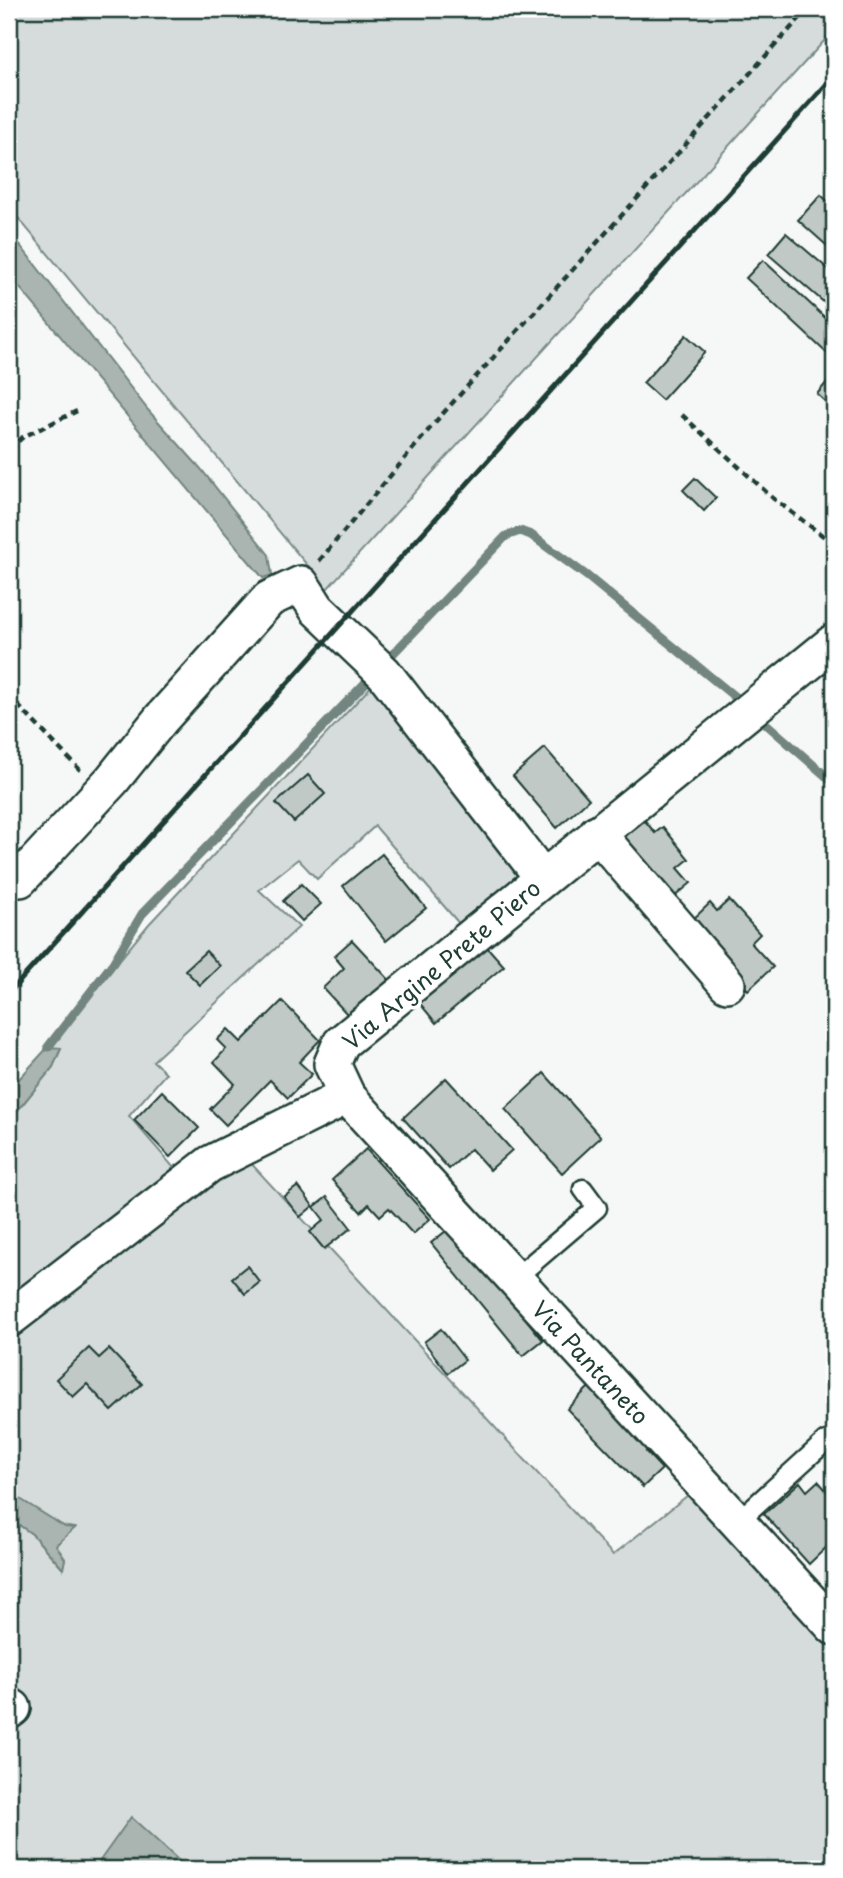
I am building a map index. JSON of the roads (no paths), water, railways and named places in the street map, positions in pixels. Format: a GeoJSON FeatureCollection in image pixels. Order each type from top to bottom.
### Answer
{"type":"FeatureCollection","features":[{"type":"Feature","properties":{"kind":"street"},"geometry":{"type":"LineString","coordinates":[[20,879],[102,791],[161,719],[269,599],[301,584],[317,609],[376,666],[543,878]]}},
{"type":"Feature","properties":{"kind":"street","name":"Via Argine Prete Piero"},"geometry":{"type":"LineString","coordinates":[[347,1096],[332,1064],[341,1044],[834,642]]}},
{"type":"Feature","properties":{"kind":"street"},"geometry":{"type":"LineString","coordinates":[[597,833],[727,984]]}},
{"type":"Feature","properties":{"kind":"street"},"geometry":{"type":"LineString","coordinates":[[9,1320],[210,1164],[347,1096]]}},
{"type":"Feature","properties":{"kind":"street","name":"Via Pantaneto"},"geometry":{"type":"LineString","coordinates":[[347,1096],[834,1627]]}},
{"type":"Feature","properties":{"kind":"lane"},"geometry":{"type":"LineString","coordinates":[[514,1279],[597,1208],[583,1189]]}},
{"type":"Feature","properties":{"kind":"lane"},"geometry":{"type":"LineString","coordinates":[[737,1522],[826,1441]]}},
{"type":"Feature","properties":{"kind":"waterway"},"geometry":{"type":"LineString","coordinates":[[385,662],[506,536],[520,531],[531,535],[587,576],[746,706]]}},
{"type":"Feature","properties":{"kind":"waterway"},"geometry":{"type":"LineString","coordinates":[[48,1047],[113,963],[142,914],[375,673]]}},
{"type":"Feature","properties":{"kind":"waterway"},"geometry":{"type":"LineString","coordinates":[[756,715],[834,783]]}},
{"type":"Feature","properties":{"kind":"railway"},"geometry":{"type":"LineString","coordinates":[[9,993],[834,76]]}}]}
